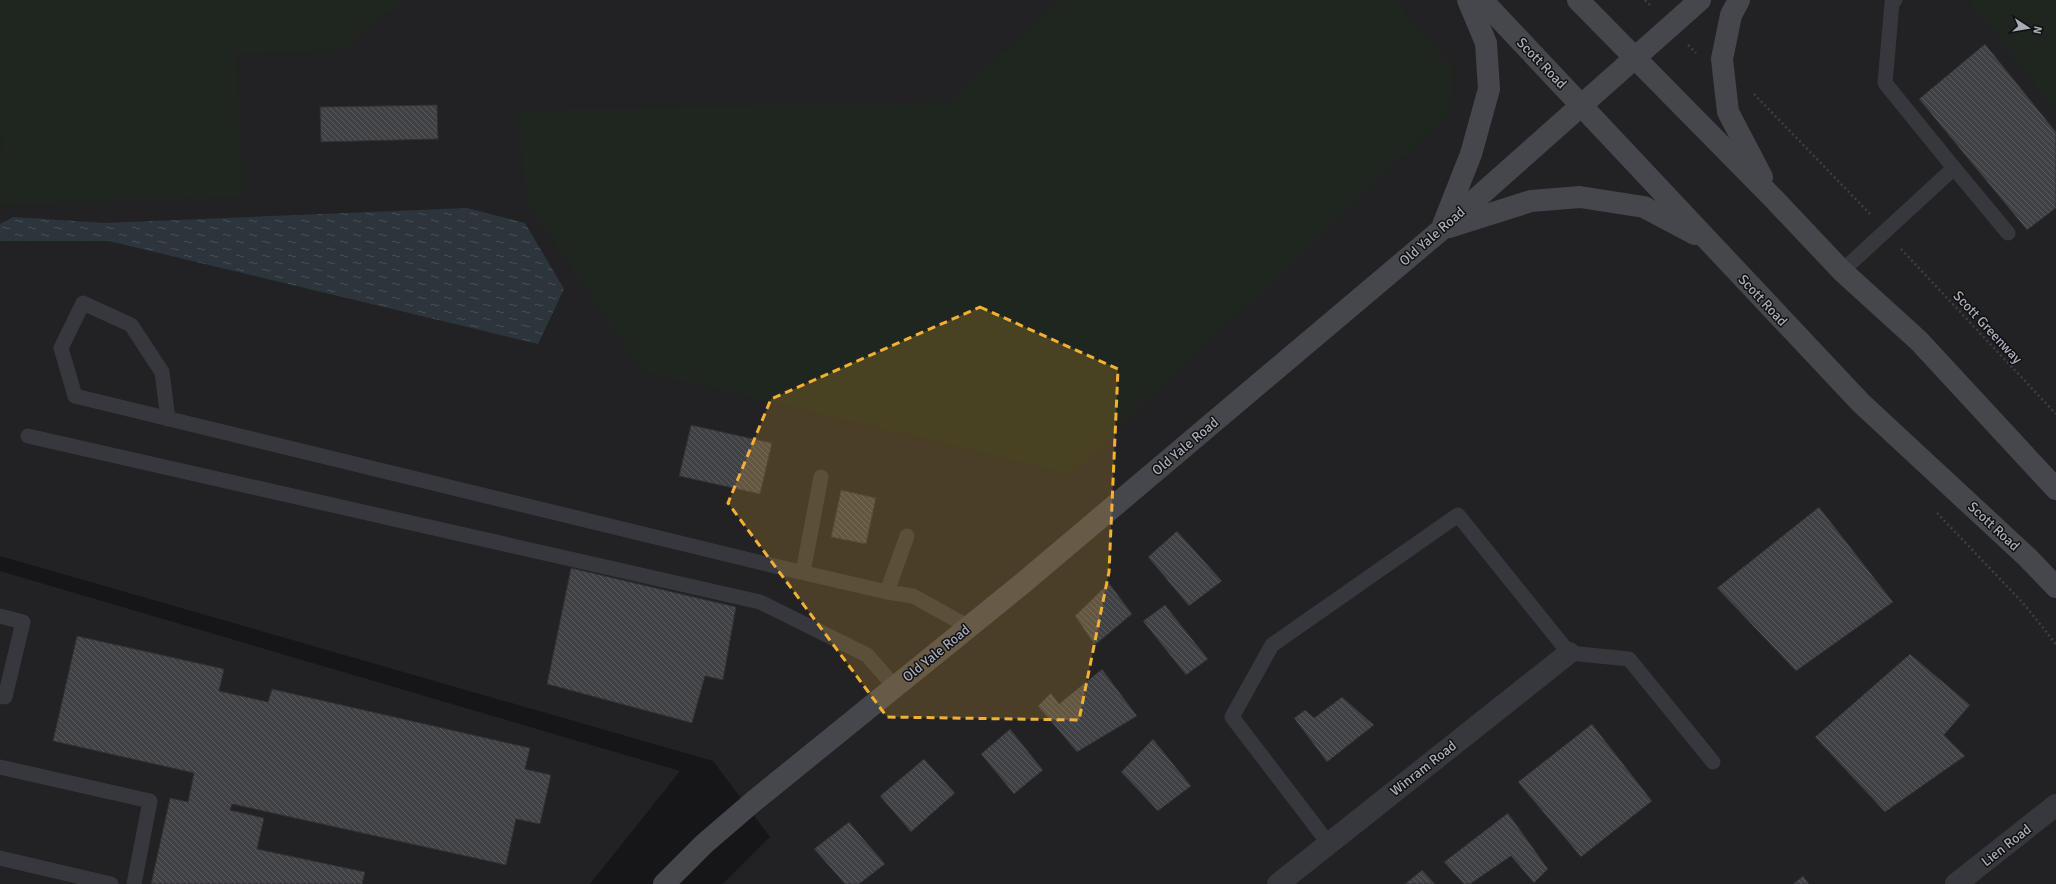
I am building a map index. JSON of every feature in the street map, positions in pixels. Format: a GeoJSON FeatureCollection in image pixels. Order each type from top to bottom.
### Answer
{"type":"FeatureCollection","features":[{"type":"Feature","properties":{"kind":"main road"},"geometry":{"type":"LineString","coordinates":[[1441,230],[1471,154],[1489,89],[1486,43],[1468,0]]}},
{"type":"Feature","properties":{"kind":"main road","name":"Scott Road"},"geometry":{"type":"LineString","coordinates":[[1482,0],[1860,403],[2027,557],[2056,587]]}},
{"type":"Feature","properties":{"kind":"main road"},"geometry":{"type":"LineString","coordinates":[[1578,0],[1773,198],[1842,271],[1919,341],[2056,489]]}},
{"type":"Feature","properties":{"kind":"main road","name":"Old Yale Road"},"geometry":{"type":"LineString","coordinates":[[664,884],[704,844],[1023,583],[1441,230],[1581,104],[1700,0]]}},
{"type":"Feature","properties":{"kind":"main road"},"geometry":{"type":"LineString","coordinates":[[1739,0],[1731,15],[1722,59],[1728,112],[1773,198]]}},
{"type":"Feature","properties":{"kind":"main road"},"geometry":{"type":"LineString","coordinates":[[1441,230],[1531,201],[1580,196],[1644,207],[1710,242]]}},
{"type":"Feature","properties":{"kind":"street","name":"Winram Road"},"geometry":{"type":"LineString","coordinates":[[1278,884],[1569,653]]}},
{"type":"Feature","properties":{"kind":"street","name":"Lien Road"},"geometry":{"type":"LineString","coordinates":[[1956,884],[2056,805]]}},
{"type":"Feature","properties":{"kind":"lane"},"geometry":{"type":"LineString","coordinates":[[1895,0],[1892,3],[1885,83],[2008,233]]}},
{"type":"Feature","properties":{"kind":"lane"},"geometry":{"type":"LineString","coordinates":[[1842,271],[1954,168]]}},
{"type":"Feature","properties":{"kind":"lane"},"geometry":{"type":"LineString","coordinates":[[168,419],[162,372],[131,325],[83,303],[61,348],[75,396],[168,419],[803,572],[887,592],[913,596],[969,627]]}},
{"type":"Feature","properties":{"kind":"lane"},"geometry":{"type":"LineString","coordinates":[[28,436],[760,602],[867,655],[895,687]]}},
{"type":"Feature","properties":{"kind":"lane"},"geometry":{"type":"LineString","coordinates":[[803,572],[822,477]]}},
{"type":"Feature","properties":{"kind":"lane"},"geometry":{"type":"LineString","coordinates":[[1329,844],[1232,717],[1272,645],[1458,515],[1569,653],[1630,659],[1713,762]]}},
{"type":"Feature","properties":{"kind":"lane"},"geometry":{"type":"LineString","coordinates":[[887,592],[907,536]]}},
{"type":"Feature","properties":{"kind":"lane"},"geometry":{"type":"LineString","coordinates":[[0,616],[23,622],[5,697],[0,696]]}},
{"type":"Feature","properties":{"kind":"lane"},"geometry":{"type":"LineString","coordinates":[[0,767],[150,801],[134,884]]}},
{"type":"Feature","properties":{"kind":"lane"},"geometry":{"type":"LineString","coordinates":[[0,858],[111,884]]}},
{"type":"Feature","properties":{"kind":"path"},"geometry":{"type":"LineString","coordinates":[[1758,99],[1866,210]]}},
{"type":"Feature","properties":{"kind":"path","name":"Scott Greenway"},"geometry":{"type":"LineString","coordinates":[[1906,254],[2056,414]]}},
{"type":"Feature","properties":{"kind":"path"},"geometry":{"type":"LineString","coordinates":[[1982,560],[2023,603],[2056,644]]}},
{"type":"Feature","properties":{"kind":"highlighted area"},"geometry":{"type":"Polygon","coordinates":[[[980,307],[1118,369],[1109,572],[1079,720],[887,717],[728,503],[771,399],[980,307]]]}},
{"type":"Feature","properties":{"kind":"shaded area"},"geometry":{"type":"Polygon","coordinates":[[[0,0],[2056,0],[2056,884],[723,884],[770,837],[713,761],[0,556],[0,0]]]}},
{"type":"Feature","properties":{"kind":"shaded area"},"geometry":{"type":"Polygon","coordinates":[[[0,0],[402,0],[343,50],[236,54],[243,197],[0,205],[0,160],[4,136],[0,136],[0,0]]]}},
{"type":"Feature","properties":{"kind":"shaded area"},"geometry":{"type":"Polygon","coordinates":[[[1060,0],[1394,0],[1453,66],[1450,112],[1071,474],[642,371],[527,203],[517,110],[949,102],[1060,0]]]}},
{"type":"Feature","properties":{"kind":"shaded area"},"geometry":{"type":"Polygon","coordinates":[[[1968,0],[2056,0],[2056,111],[1968,0]]]}},
{"type":"Feature","properties":{"kind":"shaded area"},"geometry":{"type":"Polygon","coordinates":[[[0,571],[680,771],[590,884],[0,884],[0,571]]]}},
{"type":"Feature","properties":{"kind":"water"},"geometry":{"type":"Polygon","coordinates":[[[467,208],[525,223],[564,289],[538,344],[109,241],[0,241],[0,224],[13,217],[104,223],[467,208]]]}},
{"type":"Feature","properties":{"kind":"building"},"geometry":{"type":"Polygon","coordinates":[[[1985,44],[2056,132],[2056,208],[2027,230],[1919,99],[1985,44]]]}},
{"type":"Feature","properties":{"kind":"building"},"geometry":{"type":"Polygon","coordinates":[[[437,105],[438,139],[321,142],[320,107],[437,105]]]}},
{"type":"Feature","properties":{"kind":"building"},"geometry":{"type":"Polygon","coordinates":[[[691,425],[772,443],[760,494],[679,476],[691,425]]]}},
{"type":"Feature","properties":{"kind":"building"},"geometry":{"type":"Polygon","coordinates":[[[841,490],[876,498],[866,544],[831,537],[841,490]]]}},
{"type":"Feature","properties":{"kind":"building"},"geometry":{"type":"Polygon","coordinates":[[[1819,507],[1893,602],[1796,671],[1717,588],[1819,507]]]}},
{"type":"Feature","properties":{"kind":"building"},"geometry":{"type":"Polygon","coordinates":[[[1177,531],[1222,581],[1189,606],[1148,557],[1177,531]]]}},
{"type":"Feature","properties":{"kind":"building"},"geometry":{"type":"Polygon","coordinates":[[[571,568],[736,607],[723,680],[705,676],[692,723],[547,684],[571,568]]]}},
{"type":"Feature","properties":{"kind":"building"},"geometry":{"type":"Polygon","coordinates":[[[1109,583],[1132,614],[1095,645],[1075,616],[1109,583]]]}},
{"type":"Feature","properties":{"kind":"building"},"geometry":{"type":"Polygon","coordinates":[[[1165,605],[1208,659],[1186,675],[1143,621],[1165,605]]]}},
{"type":"Feature","properties":{"kind":"building"},"geometry":{"type":"Polygon","coordinates":[[[77,636],[224,669],[219,691],[268,702],[272,689],[530,748],[525,769],[551,775],[540,824],[516,819],[506,865],[232,804],[230,810],[264,818],[257,849],[365,872],[362,884],[151,884],[170,798],[188,802],[194,773],[53,741],[77,636]]]}},
{"type":"Feature","properties":{"kind":"building"},"geometry":{"type":"Polygon","coordinates":[[[1910,654],[1970,705],[1944,735],[1965,756],[1885,812],[1815,737],[1910,654]]]}},
{"type":"Feature","properties":{"kind":"building"},"geometry":{"type":"Polygon","coordinates":[[[1102,669],[1137,716],[1077,752],[1038,706],[1051,693],[1059,704],[1102,669]]]}},
{"type":"Feature","properties":{"kind":"building"},"geometry":{"type":"Polygon","coordinates":[[[1342,697],[1374,725],[1327,762],[1294,718],[1305,710],[1314,718],[1342,697]]]}},
{"type":"Feature","properties":{"kind":"building"},"geometry":{"type":"Polygon","coordinates":[[[1592,724],[1652,801],[1581,857],[1518,782],[1592,724]]]}},
{"type":"Feature","properties":{"kind":"building"},"geometry":{"type":"Polygon","coordinates":[[[1010,729],[1043,770],[1014,794],[981,754],[1010,729]]]}},
{"type":"Feature","properties":{"kind":"building"},"geometry":{"type":"Polygon","coordinates":[[[1153,739],[1191,786],[1158,811],[1121,772],[1153,739]]]}},
{"type":"Feature","properties":{"kind":"building"},"geometry":{"type":"Polygon","coordinates":[[[924,759],[955,793],[911,832],[880,796],[924,759]]]}},
{"type":"Feature","properties":{"kind":"building"},"geometry":{"type":"Polygon","coordinates":[[[1508,813],[1548,869],[1534,883],[1511,856],[1470,884],[1464,884],[1444,862],[1508,813]]]}},
{"type":"Feature","properties":{"kind":"building"},"geometry":{"type":"Polygon","coordinates":[[[849,822],[885,864],[859,884],[845,884],[814,849],[849,822]]]}},
{"type":"Feature","properties":{"kind":"building"},"geometry":{"type":"Polygon","coordinates":[[[1422,870],[1435,884],[1405,884],[1422,870]]]}},
{"type":"Feature","properties":{"kind":"building"},"geometry":{"type":"Polygon","coordinates":[[[1803,876],[1809,884],[1793,884],[1803,876]]]}}]}
